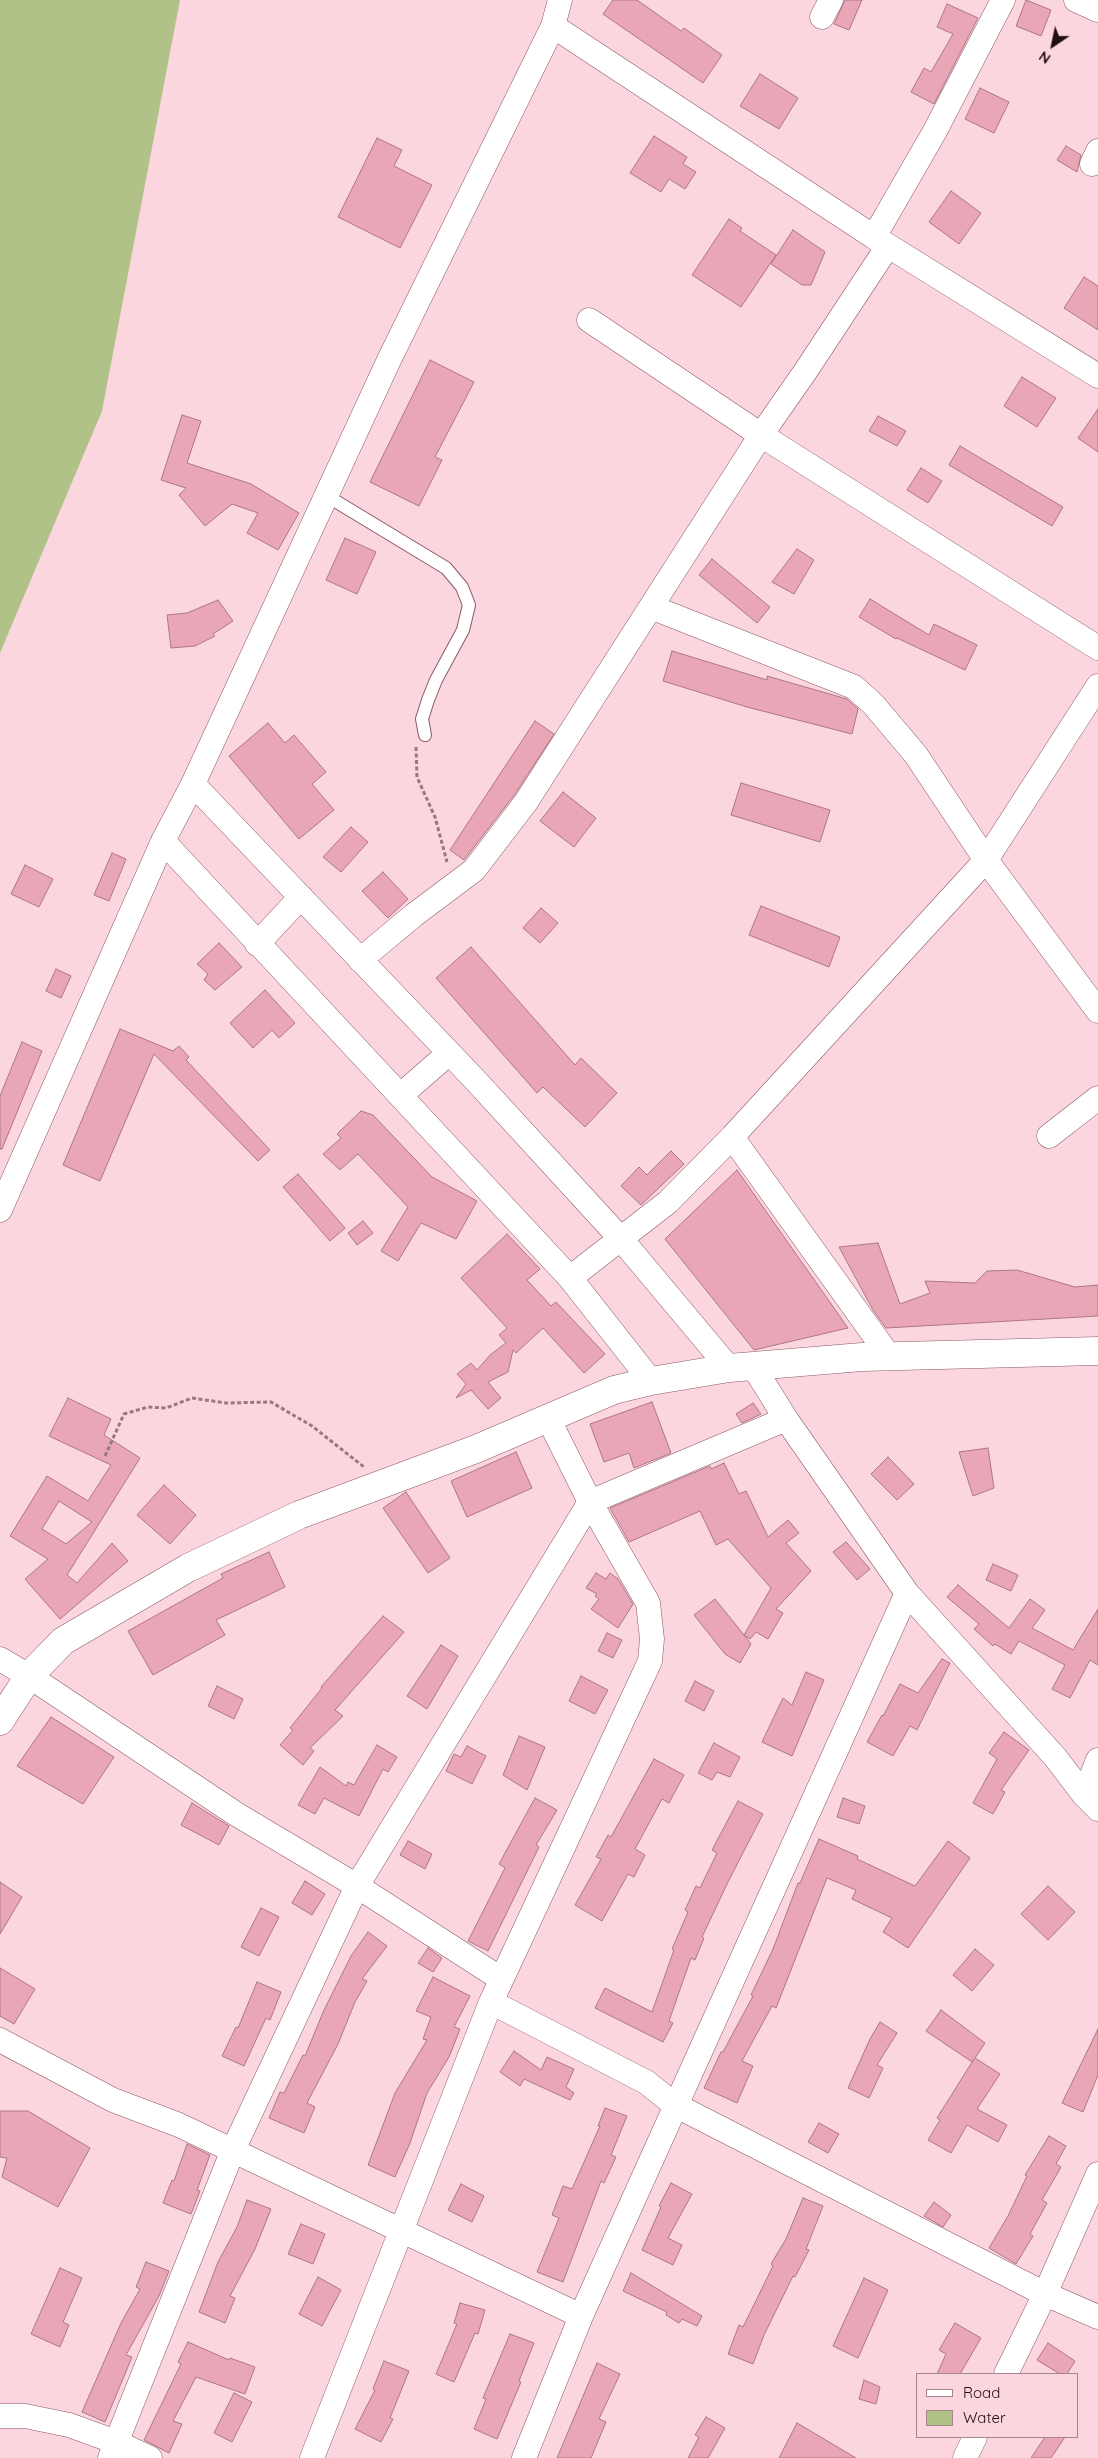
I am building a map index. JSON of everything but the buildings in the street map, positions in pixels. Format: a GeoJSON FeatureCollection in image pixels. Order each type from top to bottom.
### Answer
{"type":"FeatureCollection","features":[{"type":"Feature","properties":{"kind":"street"},"geometry":{"type":"LineString","coordinates":[[0,1210],[163,841],[192,784],[389,360],[553,26],[560,0]]}},
{"type":"Feature","properties":{"kind":"street"},"geometry":{"type":"LineString","coordinates":[[360,960],[414,915],[474,870],[526,802],[761,435],[805,372],[881,242],[934,131],[1003,0]]}},
{"type":"Feature","properties":{"kind":"street"},"geometry":{"type":"LineString","coordinates":[[1076,0],[1098,10]]}},
{"type":"Feature","properties":{"kind":"street"},"geometry":{"type":"LineString","coordinates":[[553,26],[881,242],[1098,376]]}},
{"type":"Feature","properties":{"kind":"street"},"geometry":{"type":"LineString","coordinates":[[590,320],[761,435],[1098,648]]}},
{"type":"Feature","properties":{"kind":"street"},"geometry":{"type":"LineString","coordinates":[[651,607],[854,686],[873,704],[916,755],[986,860],[1098,1011]]}},
{"type":"Feature","properties":{"kind":"street"},"geometry":{"type":"LineString","coordinates":[[570,1278],[668,1202],[732,1138],[986,860],[1098,686]]}},
{"type":"Feature","properties":{"kind":"street"},"geometry":{"type":"LineString","coordinates":[[192,784],[449,1052],[741,1367],[786,1419],[906,1593],[1055,1757],[1091,1802]]}},
{"type":"Feature","properties":{"kind":"street"},"geometry":{"type":"LineString","coordinates":[[163,841],[570,1278],[651,1381]]}},
{"type":"Feature","properties":{"kind":"street"},"geometry":{"type":"LineString","coordinates":[[257,944],[301,897]]}},
{"type":"Feature","properties":{"kind":"street"},"geometry":{"type":"LineString","coordinates":[[401,1095],[449,1052]]}},
{"type":"Feature","properties":{"kind":"street"},"geometry":{"type":"LineString","coordinates":[[1049,1136],[1098,1098]]}},
{"type":"Feature","properties":{"kind":"street"},"geometry":{"type":"LineString","coordinates":[[732,1138],[889,1356]]}},
{"type":"Feature","properties":{"kind":"street"},"geometry":{"type":"LineString","coordinates":[[0,1721],[29,1676],[63,1641],[188,1568],[299,1515],[476,1449],[614,1390],[651,1381],[741,1367],[889,1356],[1098,1351]]}},
{"type":"Feature","properties":{"kind":"street"},"geometry":{"type":"LineString","coordinates":[[312,2458],[491,2002],[650,1661],[652,1639],[648,1603],[590,1502],[548,1418]]}},
{"type":"Feature","properties":{"kind":"street"},"geometry":{"type":"LineString","coordinates":[[113,2450],[233,2150],[356,1886],[590,1502],[786,1419]]}},
{"type":"Feature","properties":{"kind":"street"},"geometry":{"type":"LineString","coordinates":[[524,2458],[582,2316],[675,2104],[906,1593]]}},
{"type":"Feature","properties":{"kind":"street"},"geometry":{"type":"LineString","coordinates":[[0,1659],[29,1676],[236,1814],[356,1886],[502,1979]]}},
{"type":"Feature","properties":{"kind":"street"},"geometry":{"type":"LineString","coordinates":[[1091,1802],[1098,1760]]}},
{"type":"Feature","properties":{"kind":"street"},"geometry":{"type":"LineString","coordinates":[[491,2002],[646,2082],[675,2104],[1045,2294],[1098,2317]]}},
{"type":"Feature","properties":{"kind":"street"},"geometry":{"type":"LineString","coordinates":[[0,2040],[113,2100],[179,2125],[582,2316]]}},
{"type":"Feature","properties":{"kind":"street"},"geometry":{"type":"LineString","coordinates":[[1006,2373],[1045,2294],[1098,2174]]}},
{"type":"Feature","properties":{"kind":"street"},"geometry":{"type":"LineString","coordinates":[[0,2416],[25,2416],[69,2425],[113,2450],[150,2458]]}},
{"type":"Feature","properties":{"kind":"street"},"geometry":{"type":"LineString","coordinates":[[965,2458],[975,2438]]}},
{"type":"Feature","properties":{"kind":"lane"},"geometry":{"type":"LineString","coordinates":[[326,496],[446,568],[462,587],[469,605],[463,630],[436,680],[428,700],[422,719],[424,735]]}},
{"type":"Feature","properties":{"kind":"path"},"geometry":{"type":"LineString","coordinates":[[424,735],[414,749],[417,777],[435,817],[444,854],[456,884]]}},
{"type":"Feature","properties":{"kind":"path"},"geometry":{"type":"LineString","coordinates":[[105,1456],[124,1414],[148,1407],[166,1408],[192,1398],[226,1403],[271,1402],[312,1426],[384,1484]]}},
{"type":"Feature","properties":{"kind":"water"},"geometry":{"type":"Polygon","coordinates":[[[0,0],[180,0],[102,411],[0,653],[0,0]]]}}]}
